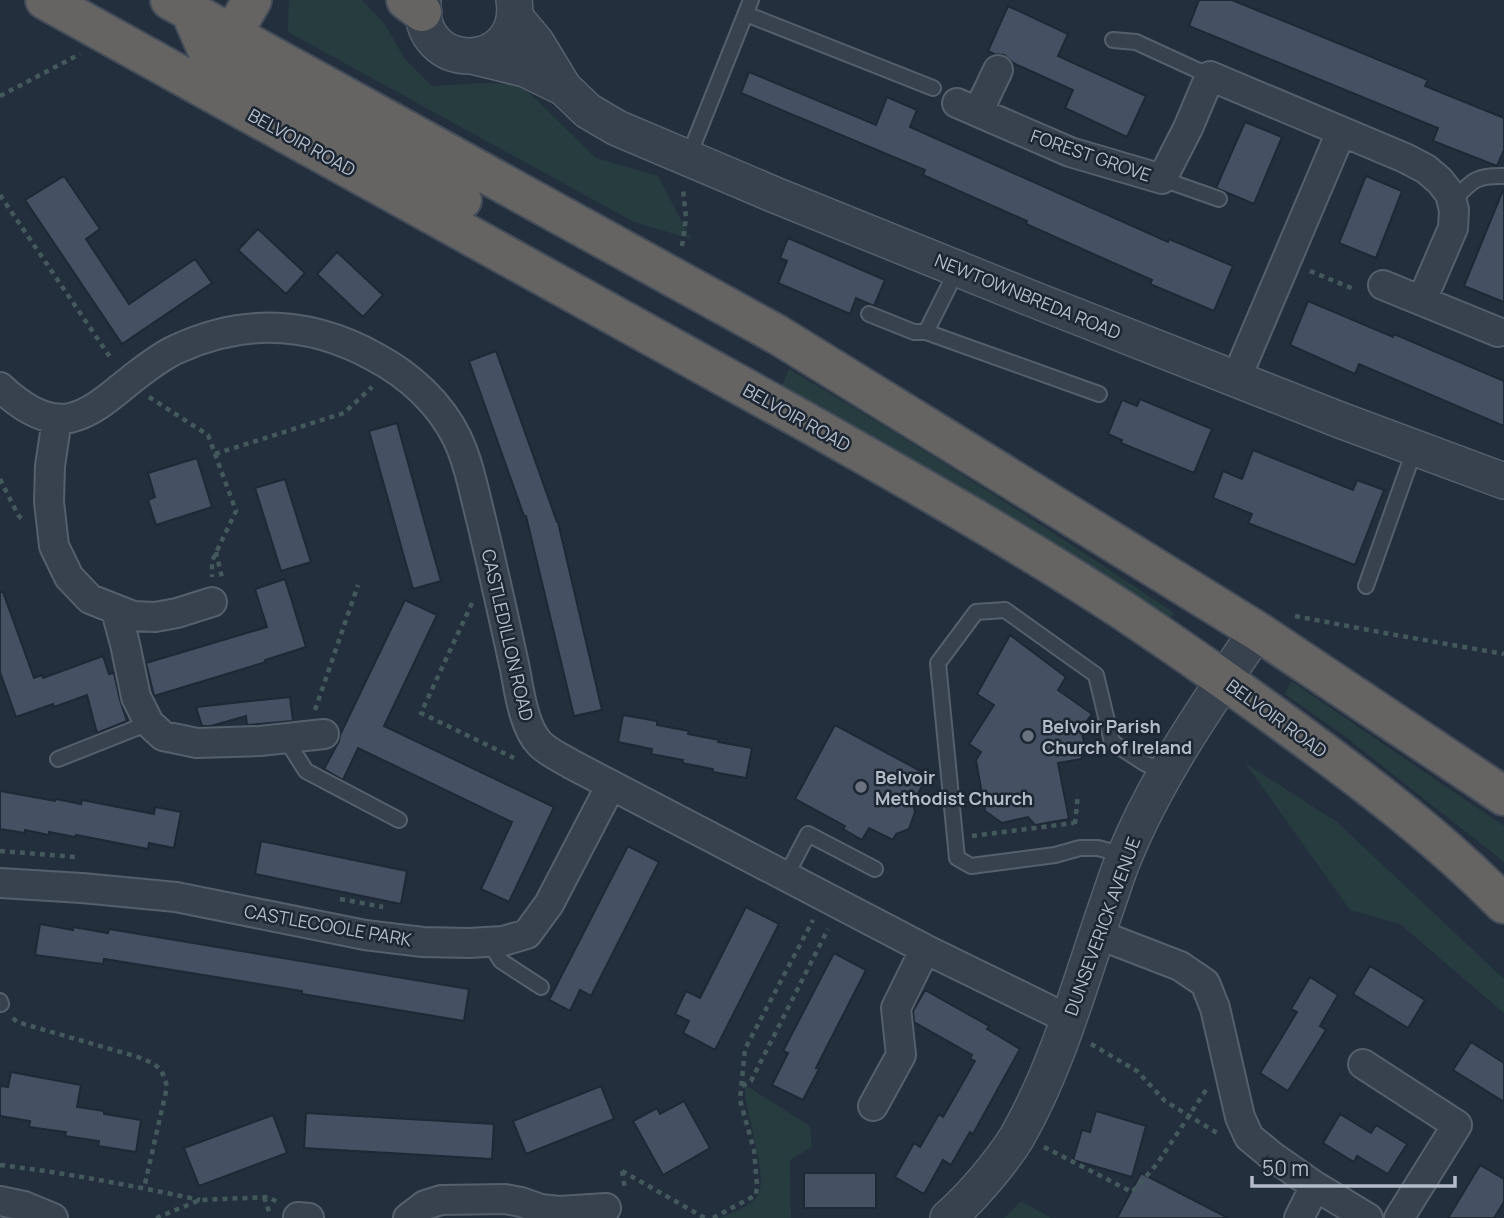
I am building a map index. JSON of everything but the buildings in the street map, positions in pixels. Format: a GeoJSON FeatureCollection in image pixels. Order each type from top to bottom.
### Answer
{"type":"FeatureCollection","features":[{"type":"Feature","properties":{"kind":"highway","name":"BELVOIR ROAD"},"geometry":{"type":"LineString","coordinates":[[45,0],[207,55],[685,284],[778,335],[1271,622],[1504,796]]}},
{"type":"Feature","properties":{"kind":"highway"},"geometry":{"type":"LineString","coordinates":[[185,4],[207,55],[252,0]]}},
{"type":"Feature","properties":{"kind":"highway","name":"BELVOIR ROAD"},"geometry":{"type":"LineString","coordinates":[[207,55],[604,309],[1006,537],[1120,609],[1327,754],[1412,821],[1504,904]]}},
{"type":"Feature","properties":{"kind":"street","name":"NEWTOWNBREDA ROAD"},"geometry":{"type":"LineString","coordinates":[[417,4],[433,41],[445,51],[525,69],[564,88]]}},
{"type":"Feature","properties":{"kind":"street","name":"NEWTOWNBREDA ROAD"},"geometry":{"type":"LineString","coordinates":[[515,8],[564,88],[588,111],[617,128],[1236,379],[1504,481]]}},
{"type":"Feature","properties":{"kind":"street"},"geometry":{"type":"LineString","coordinates":[[476,57],[503,42],[511,30],[515,8]]}},
{"type":"Feature","properties":{"kind":"street"},"geometry":{"type":"LineString","coordinates":[[956,101],[998,70]]}},
{"type":"Feature","properties":{"kind":"street"},"geometry":{"type":"LineString","coordinates":[[1210,76],[1405,158],[1426,169],[1440,181],[1450,194],[1454,210],[1453,228],[1422,300]]}},
{"type":"Feature","properties":{"kind":"street","name":"FOREST GROVE"},"geometry":{"type":"LineString","coordinates":[[956,101],[1070,152],[1162,179],[1210,76]]}},
{"type":"Feature","properties":{"kind":"street"},"geometry":{"type":"LineString","coordinates":[[1236,379],[1341,132]]}},
{"type":"Feature","properties":{"kind":"street"},"geometry":{"type":"LineString","coordinates":[[1383,285],[1498,332]]}},
{"type":"Feature","properties":{"kind":"street","name":"CASTLEDILLON ROAD"},"geometry":{"type":"LineString","coordinates":[[57,419],[84,413],[174,350],[239,329],[270,327],[305,330],[374,356],[403,374],[424,393],[444,416],[457,438],[469,470],[529,727],[540,744],[571,764],[1066,1024]]}},
{"type":"Feature","properties":{"kind":"street"},"geometry":{"type":"LineString","coordinates":[[0,387],[14,400],[37,414],[57,419],[50,466],[49,502],[54,546],[69,577],[90,599],[133,616],[155,618],[212,602]]}},
{"type":"Feature","properties":{"kind":"street"},"geometry":{"type":"LineString","coordinates":[[116,611],[136,697],[149,723],[163,736],[197,743],[305,736]]}},
{"type":"Feature","properties":{"kind":"street","name":"DUNSEVERICK AVENUE"},"geometry":{"type":"LineString","coordinates":[[948,1218],[994,1168],[1018,1133],[1040,1092],[1124,855],[1152,795],[1225,680],[1271,622]]}},
{"type":"Feature","properties":{"kind":"street","name":"CASTLECOOLE PARK"},"geometry":{"type":"LineString","coordinates":[[0,883],[176,897],[365,935],[411,941],[503,941],[527,934],[549,904],[611,785]]}},
{"type":"Feature","properties":{"kind":"street"},"geometry":{"type":"LineString","coordinates":[[1097,934],[1180,966],[1205,983],[1215,1008],[1240,1117],[1250,1137],[1315,1186],[1368,1218]]}},
{"type":"Feature","properties":{"kind":"street"},"geometry":{"type":"LineString","coordinates":[[873,1106],[901,1055],[896,1008],[925,949]]}},
{"type":"Feature","properties":{"kind":"street"},"geometry":{"type":"LineString","coordinates":[[1363,1064],[1457,1125],[1399,1218]]}},
{"type":"Feature","properties":{"kind":"street"},"geometry":{"type":"LineString","coordinates":[[1299,1218],[1315,1186]]}},
{"type":"Feature","properties":{"kind":"street"},"geometry":{"type":"LineString","coordinates":[[408,1218],[425,1205],[441,1200],[505,1199],[559,1211],[606,1209]]}},
{"type":"Feature","properties":{"kind":"street"},"geometry":{"type":"LineString","coordinates":[[0,1201],[24,1206],[53,1218]]}},
{"type":"Feature","properties":{"kind":"lane"},"geometry":{"type":"LineString","coordinates":[[688,158],[748,7],[956,101]]}},
{"type":"Feature","properties":{"kind":"lane"},"geometry":{"type":"LineString","coordinates":[[1113,40],[1136,42],[1210,76]]}},
{"type":"Feature","properties":{"kind":"lane"},"geometry":{"type":"LineString","coordinates":[[1452,202],[1472,180],[1488,175],[1504,176]]}},
{"type":"Feature","properties":{"kind":"lane"},"geometry":{"type":"LineString","coordinates":[[1162,179],[1219,199]]}},
{"type":"Feature","properties":{"kind":"lane"},"geometry":{"type":"LineString","coordinates":[[926,332],[958,268]]}},
{"type":"Feature","properties":{"kind":"lane"},"geometry":{"type":"LineString","coordinates":[[869,314],[914,332],[926,332],[1100,394]]}},
{"type":"Feature","properties":{"kind":"lane"},"geometry":{"type":"LineString","coordinates":[[1366,586],[1415,448]]}},
{"type":"Feature","properties":{"kind":"lane"},"geometry":{"type":"LineString","coordinates":[[1124,855],[1098,848],[1080,848],[1055,855],[971,866],[957,858],[938,663],[975,612],[1005,610],[1096,675],[1112,742],[1166,774]]}},
{"type":"Feature","properties":{"kind":"lane"},"geometry":{"type":"LineString","coordinates":[[58,759],[149,723]]}},
{"type":"Feature","properties":{"kind":"lane"},"geometry":{"type":"LineString","coordinates":[[305,736],[306,771],[399,820]]}},
{"type":"Feature","properties":{"kind":"lane"},"geometry":{"type":"LineString","coordinates":[[786,876],[808,834],[875,869]]}},
{"type":"Feature","properties":{"kind":"lane"},"geometry":{"type":"LineString","coordinates":[[489,942],[501,961],[541,987]]}},
{"type":"Feature","properties":{"kind":"path"},"geometry":{"type":"LineString","coordinates":[[0,96],[86,51]]}},
{"type":"Feature","properties":{"kind":"path"},"geometry":{"type":"LineString","coordinates":[[685,284],[693,264],[682,246],[686,218],[681,181],[688,158]]}},
{"type":"Feature","properties":{"kind":"path"},"geometry":{"type":"LineString","coordinates":[[0,195],[127,383],[208,435],[236,511],[212,561],[212,602]]}},
{"type":"Feature","properties":{"kind":"path"},"geometry":{"type":"LineString","coordinates":[[1286,261],[1360,292],[1383,285]]}},
{"type":"Feature","properties":{"kind":"path"},"geometry":{"type":"LineString","coordinates":[[215,454],[344,413],[392,367]]}},
{"type":"Feature","properties":{"kind":"path"},"geometry":{"type":"LineString","coordinates":[[0,480],[18,515],[27,523]]}},
{"type":"Feature","properties":{"kind":"path"},"geometry":{"type":"LineString","coordinates":[[305,736],[358,585]]}},
{"type":"Feature","properties":{"kind":"path"},"geometry":{"type":"LineString","coordinates":[[474,599],[421,713],[517,760]]}},
{"type":"Feature","properties":{"kind":"path"},"geometry":{"type":"LineString","coordinates":[[1271,622],[1390,634],[1504,654]]}},
{"type":"Feature","properties":{"kind":"path"},"geometry":{"type":"LineString","coordinates":[[1074,823],[1078,794]]}},
{"type":"Feature","properties":{"kind":"path"},"geometry":{"type":"LineString","coordinates":[[954,838],[1074,823],[1083,828]]}},
{"type":"Feature","properties":{"kind":"path"},"geometry":{"type":"LineString","coordinates":[[741,1087],[751,1081],[833,901]]}},
{"type":"Feature","properties":{"kind":"path"},"geometry":{"type":"LineString","coordinates":[[713,1218],[756,1195],[754,1150],[740,1100],[745,1049],[833,901]]}},
{"type":"Feature","properties":{"kind":"path"},"geometry":{"type":"LineString","coordinates":[[1,1002],[17,1022],[138,1058],[154,1064],[164,1073],[167,1087],[144,1188]]}},
{"type":"Feature","properties":{"kind":"path"},"geometry":{"type":"LineString","coordinates":[[1066,1024],[1137,1071],[1165,1101],[1217,1133],[1250,1137]]}},
{"type":"Feature","properties":{"kind":"path"},"geometry":{"type":"LineString","coordinates":[[1018,1133],[1132,1192],[1157,1164],[1227,1059]]}},
{"type":"Feature","properties":{"kind":"path"},"geometry":{"type":"LineString","coordinates":[[0,1165],[44,1170],[200,1200],[269,1197],[292,1218]]}},
{"type":"Feature","properties":{"kind":"path"},"geometry":{"type":"LineString","coordinates":[[622,1171],[705,1218]]}},
{"type":"Feature","properties":{"kind":"path"},"geometry":{"type":"LineString","coordinates":[[264,1197],[292,1218]]}},
{"type":"Feature","properties":{"kind":"path"},"geometry":{"type":"LineString","coordinates":[[156,1218],[200,1200]]}},
{"type":"Feature","properties":{"kind":"green space"},"geometry":{"type":"Polygon","coordinates":[[[289,0],[362,0],[384,23],[405,59],[432,86],[520,84],[596,158],[658,176],[691,239],[634,222],[288,32],[289,0]]]}},
{"type":"Feature","properties":{"kind":"green space"},"geometry":{"type":"Polygon","coordinates":[[[789,369],[935,458],[1127,581],[1174,613],[1169,623],[781,388],[789,369]]]}},
{"type":"Feature","properties":{"kind":"green space"},"geometry":{"type":"Polygon","coordinates":[[[1291,681],[1504,826],[1504,862],[1347,738],[1285,694],[1291,681]]]}},
{"type":"Feature","properties":{"kind":"green space"},"geometry":{"type":"Polygon","coordinates":[[[1245,763],[1337,822],[1504,979],[1504,1013],[1400,924],[1350,910],[1245,763]]]}},
{"type":"Feature","properties":{"kind":"green space"},"geometry":{"type":"Polygon","coordinates":[[[745,1085],[810,1126],[812,1147],[790,1160],[791,1218],[719,1218],[749,1204],[757,1197],[760,1188],[759,1160],[745,1085]]]}},
{"type":"Feature","properties":{"kind":"green space"},"geometry":{"type":"Polygon","coordinates":[[[1021,1201],[1051,1218],[1004,1218],[1021,1201]]]}},
{"type":"Feature","properties":{"kind":"place","name":"Belvoir Parish Church of Ireland"},"geometry":{"type":"Point","coordinates":[1028,736]}},
{"type":"Feature","properties":{"kind":"place","name":"Belvoir Methodist Church"},"geometry":{"type":"Point","coordinates":[861,787]}}]}
